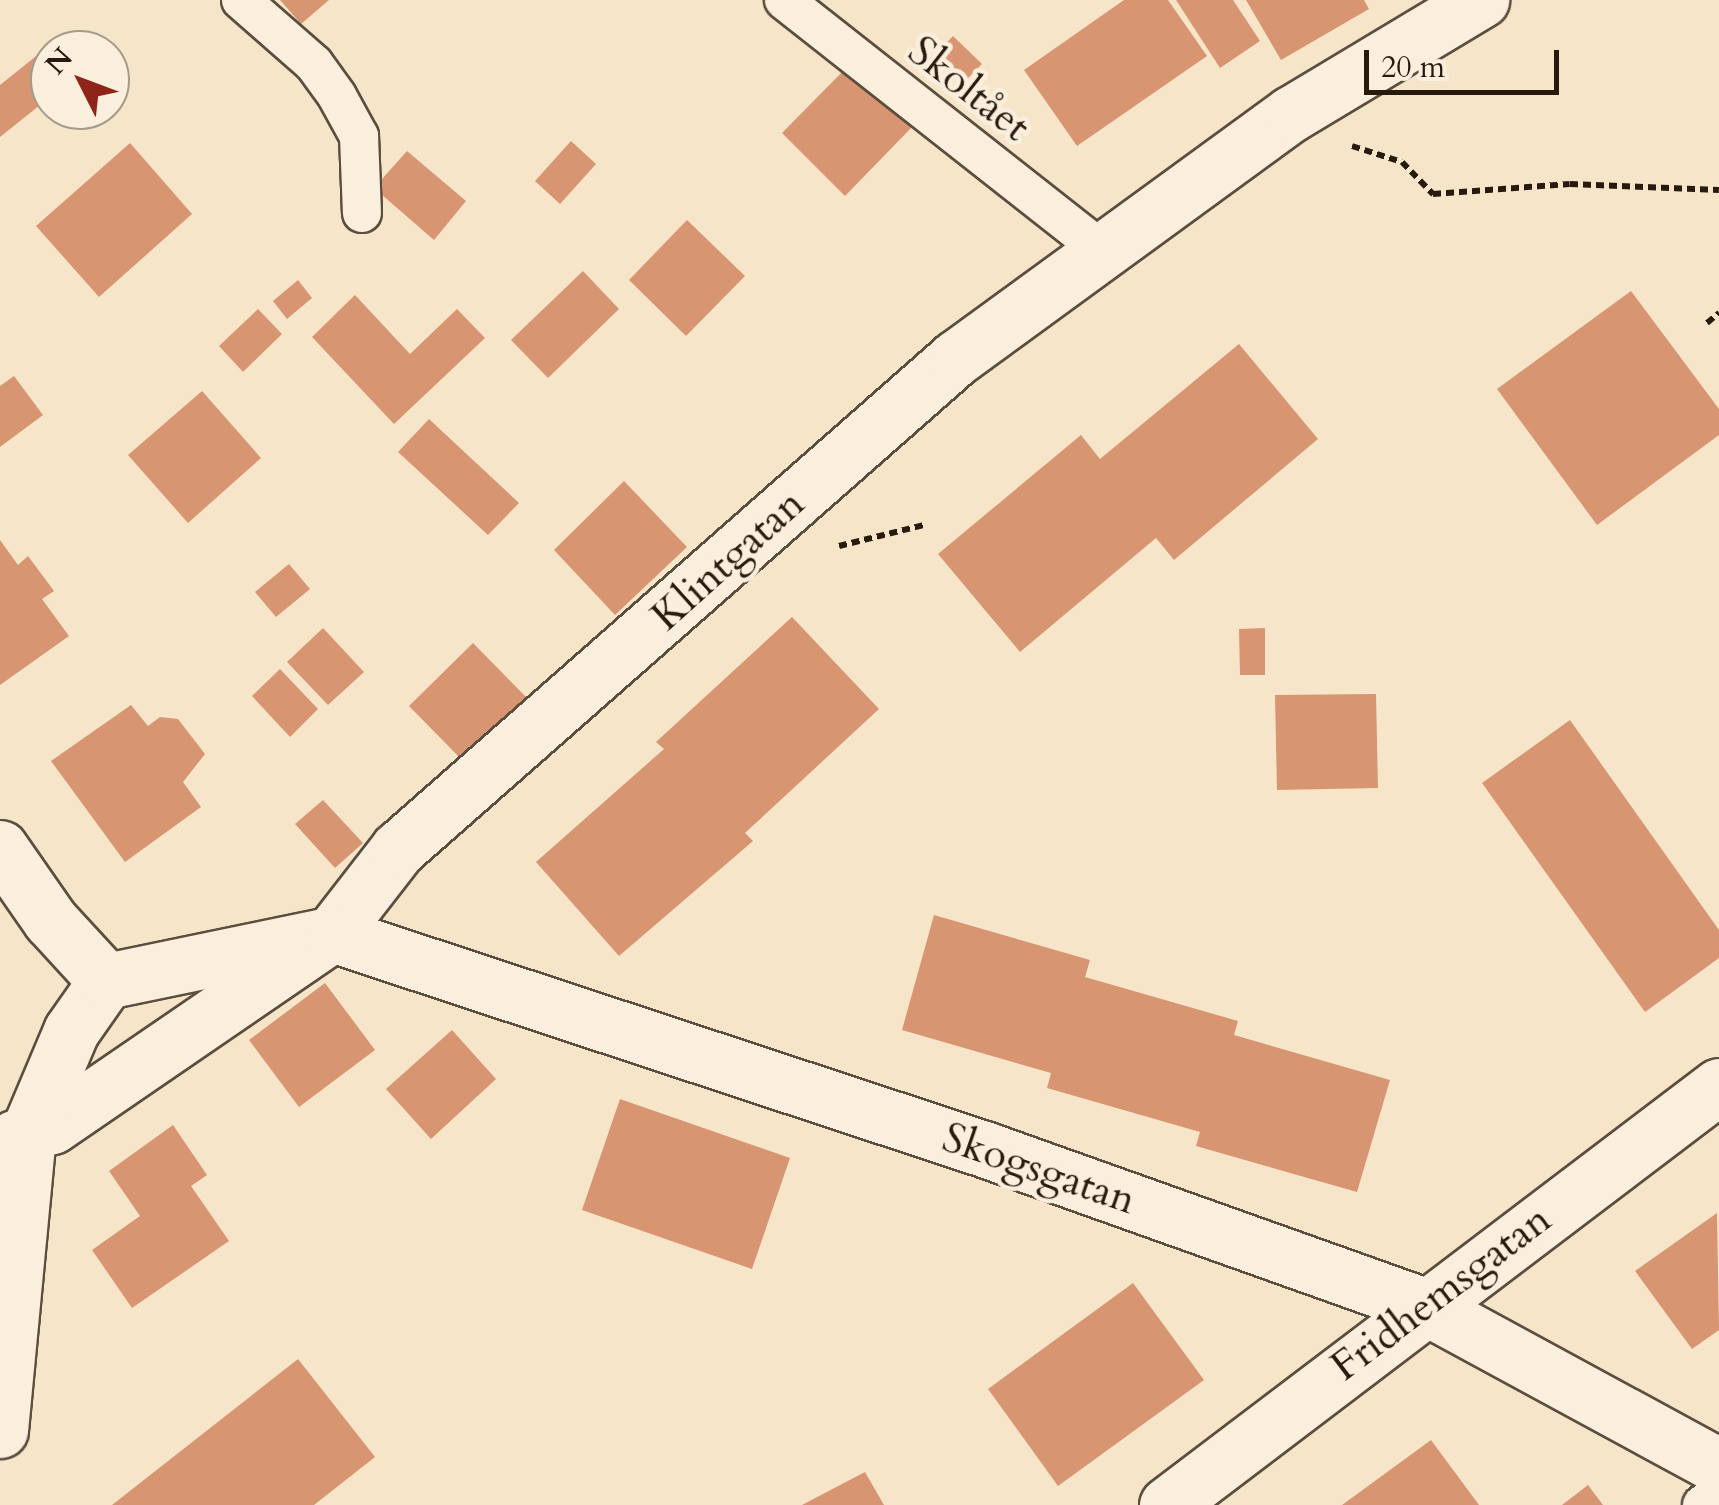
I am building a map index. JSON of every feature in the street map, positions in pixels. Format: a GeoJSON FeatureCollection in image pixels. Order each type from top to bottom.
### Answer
{"type":"FeatureCollection","features":[{"type":"Feature","properties":{"kind":"street","name":"Klintgatan"},"geometry":{"type":"LineString","coordinates":[[14,1138],[52,1126],[332,934],[398,850],[956,358],[1099,248],[1291,114],[1481,0]]}},
{"type":"Feature","properties":{"kind":"street"},"geometry":{"type":"LineString","coordinates":[[0,848],[50,920],[106,980]]}},
{"type":"Feature","properties":{"kind":"street"},"geometry":{"type":"LineString","coordinates":[[0,1430],[14,1138],[71,1031],[106,980],[332,934]]}},
{"type":"Feature","properties":{"kind":"street","name":"Skogsgatan"},"geometry":{"type":"LineString","coordinates":[[332,934],[984,1149],[1424,1306],[1719,1466]]}},
{"type":"Feature","properties":{"kind":"street","name":"Fridhemsgatan"},"geometry":{"type":"LineString","coordinates":[[1166,1505],[1719,1086]]}},
{"type":"Feature","properties":{"kind":"lane"},"geometry":{"type":"LineString","coordinates":[[241,0],[314,64],[337,96],[358,136],[362,213]]}},
{"type":"Feature","properties":{"kind":"lane","name":"Skoltået"},"geometry":{"type":"LineString","coordinates":[[784,0],[1099,248]]}},
{"type":"Feature","properties":{"kind":"lane"},"geometry":{"type":"LineString","coordinates":[[1702,1505],[1719,1492]]}},
{"type":"Feature","properties":{"kind":"path"},"geometry":{"type":"LineString","coordinates":[[1291,114],[1370,156],[1402,162],[1433,194],[1570,184],[1719,190]]}},
{"type":"Feature","properties":{"kind":"path"},"geometry":{"type":"LineString","coordinates":[[1707,323],[1719,314]]}},
{"type":"Feature","properties":{"kind":"building"},"geometry":{"type":"Polygon","coordinates":[[[280,0],[329,0],[301,24],[280,0]]]}},
{"type":"Feature","properties":{"kind":"building"},"geometry":{"type":"Polygon","coordinates":[[[1124,0],[1168,0],[1207,56],[1077,146],[1024,70],[1124,0]]]}},
{"type":"Feature","properties":{"kind":"building"},"geometry":{"type":"Polygon","coordinates":[[[1176,0],[1233,0],[1260,41],[1220,68],[1176,0]]]}},
{"type":"Feature","properties":{"kind":"building"},"geometry":{"type":"Polygon","coordinates":[[[1246,0],[1364,0],[1369,9],[1281,60],[1246,0]]]}},
{"type":"Feature","properties":{"kind":"building"},"geometry":{"type":"Polygon","coordinates":[[[953,36],[982,64],[963,83],[934,56],[953,36]]]}},
{"type":"Feature","properties":{"kind":"building"},"geometry":{"type":"Polygon","coordinates":[[[30,61],[30,113],[0,137],[0,85],[30,61]]]}},
{"type":"Feature","properties":{"kind":"building"},"geometry":{"type":"Polygon","coordinates":[[[851,63],[914,125],[845,196],[782,133],[851,63]]]}},
{"type":"Feature","properties":{"kind":"building"},"geometry":{"type":"Polygon","coordinates":[[[571,141],[596,164],[560,204],[535,181],[571,141]]]}},
{"type":"Feature","properties":{"kind":"building"},"geometry":{"type":"Polygon","coordinates":[[[130,143],[192,214],[99,297],[36,226],[130,143]]]}},
{"type":"Feature","properties":{"kind":"building"},"geometry":{"type":"Polygon","coordinates":[[[407,151],[466,201],[434,240],[374,188],[407,151]]]}},
{"type":"Feature","properties":{"kind":"building"},"geometry":{"type":"Polygon","coordinates":[[[687,220],[745,276],[686,336],[629,280],[687,220]]]}},
{"type":"Feature","properties":{"kind":"building"},"geometry":{"type":"Polygon","coordinates":[[[583,271],[619,309],[548,378],[511,340],[583,271]]]}},
{"type":"Feature","properties":{"kind":"building"},"geometry":{"type":"Polygon","coordinates":[[[298,280],[312,298],[287,319],[273,301],[298,280]]]}},
{"type":"Feature","properties":{"kind":"building"},"geometry":{"type":"Polygon","coordinates":[[[1631,291],[1719,409],[1719,435],[1597,525],[1497,389],[1631,291]]]}},
{"type":"Feature","properties":{"kind":"building"},"geometry":{"type":"Polygon","coordinates":[[[355,295],[410,354],[457,309],[485,338],[394,424],[312,337],[355,295]]]}},
{"type":"Feature","properties":{"kind":"building"},"geometry":{"type":"Polygon","coordinates":[[[258,309],[282,334],[243,372],[219,346],[258,309]]]}},
{"type":"Feature","properties":{"kind":"building"},"geometry":{"type":"Polygon","coordinates":[[[1239,344],[1318,439],[1174,560],[1156,538],[1020,652],[938,554],[1081,435],[1100,459],[1239,344]]]}},
{"type":"Feature","properties":{"kind":"building"},"geometry":{"type":"Polygon","coordinates":[[[14,376],[43,415],[0,447],[0,386],[14,376]]]}},
{"type":"Feature","properties":{"kind":"building"},"geometry":{"type":"Polygon","coordinates":[[[202,391],[261,458],[188,523],[128,455],[202,391]]]}},
{"type":"Feature","properties":{"kind":"building"},"geometry":{"type":"Polygon","coordinates":[[[429,419],[519,503],[488,535],[398,452],[429,419]]]}},
{"type":"Feature","properties":{"kind":"building"},"geometry":{"type":"Polygon","coordinates":[[[624,481],[687,547],[615,615],[554,550],[624,481]]]}},
{"type":"Feature","properties":{"kind":"building"},"geometry":{"type":"Polygon","coordinates":[[[0,540],[18,565],[28,556],[54,591],[42,599],[69,636],[0,685],[0,540]]]}},
{"type":"Feature","properties":{"kind":"building"},"geometry":{"type":"Polygon","coordinates":[[[289,564],[310,589],[276,617],[255,592],[289,564]]]}},
{"type":"Feature","properties":{"kind":"building"},"geometry":{"type":"Polygon","coordinates":[[[792,617],[879,709],[745,833],[753,841],[619,956],[536,862],[664,749],[656,742],[792,617]]]}},
{"type":"Feature","properties":{"kind":"building"},"geometry":{"type":"Polygon","coordinates":[[[323,628],[364,672],[328,705],[287,662],[323,628]]]}},
{"type":"Feature","properties":{"kind":"building"},"geometry":{"type":"Polygon","coordinates":[[[1265,628],[1265,675],[1240,675],[1239,629],[1265,628]]]}},
{"type":"Feature","properties":{"kind":"building"},"geometry":{"type":"Polygon","coordinates":[[[473,643],[528,699],[464,762],[409,706],[473,643]]]}},
{"type":"Feature","properties":{"kind":"building"},"geometry":{"type":"Polygon","coordinates":[[[280,669],[318,709],[290,737],[252,696],[280,669]]]}},
{"type":"Feature","properties":{"kind":"building"},"geometry":{"type":"Polygon","coordinates":[[[1376,694],[1378,788],[1277,790],[1275,695],[1376,694]]]}},
{"type":"Feature","properties":{"kind":"building"},"geometry":{"type":"Polygon","coordinates":[[[131,705],[148,726],[160,717],[178,719],[205,754],[183,782],[201,807],[125,862],[51,761],[131,705]]]}},
{"type":"Feature","properties":{"kind":"building"},"geometry":{"type":"Polygon","coordinates":[[[1570,720],[1719,930],[1719,958],[1645,1012],[1482,783],[1570,720]]]}},
{"type":"Feature","properties":{"kind":"building"},"geometry":{"type":"Polygon","coordinates":[[[323,800],[363,843],[335,868],[295,824],[323,800]]]}},
{"type":"Feature","properties":{"kind":"building"},"geometry":{"type":"Polygon","coordinates":[[[934,915],[1090,960],[1085,977],[1238,1021],[1234,1035],[1390,1080],[1357,1192],[1196,1146],[1200,1132],[1047,1088],[1051,1073],[902,1030],[934,915]]]}},
{"type":"Feature","properties":{"kind":"building"},"geometry":{"type":"Polygon","coordinates":[[[325,983],[375,1050],[299,1107],[249,1040],[325,983]]]}},
{"type":"Feature","properties":{"kind":"building"},"geometry":{"type":"Polygon","coordinates":[[[452,1030],[496,1079],[431,1139],[386,1089],[452,1030]]]}},
{"type":"Feature","properties":{"kind":"building"},"geometry":{"type":"Polygon","coordinates":[[[620,1099],[790,1158],[752,1269],[582,1210],[620,1099]]]}},
{"type":"Feature","properties":{"kind":"building"},"geometry":{"type":"Polygon","coordinates":[[[173,1125],[207,1175],[191,1186],[229,1241],[132,1308],[92,1250],[140,1216],[109,1171],[173,1125]]]}},
{"type":"Feature","properties":{"kind":"building"},"geometry":{"type":"Polygon","coordinates":[[[1717,1213],[1719,1330],[1692,1349],[1635,1271],[1717,1213]]]}},
{"type":"Feature","properties":{"kind":"building"},"geometry":{"type":"Polygon","coordinates":[[[1133,1283],[1204,1380],[1058,1486],[988,1389],[1133,1283]]]}},
{"type":"Feature","properties":{"kind":"building"},"geometry":{"type":"Polygon","coordinates":[[[298,1359],[375,1457],[314,1505],[112,1505],[298,1359]]]}},
{"type":"Feature","properties":{"kind":"building"},"geometry":{"type":"Polygon","coordinates":[[[1431,1440],[1479,1505],[1342,1505],[1431,1440]]]}},
{"type":"Feature","properties":{"kind":"building"},"geometry":{"type":"Polygon","coordinates":[[[865,1472],[884,1505],[802,1505],[865,1472]]]}},
{"type":"Feature","properties":{"kind":"building"},"geometry":{"type":"Polygon","coordinates":[[[1588,1485],[1603,1505],[1562,1505],[1588,1485]]]}}]}
